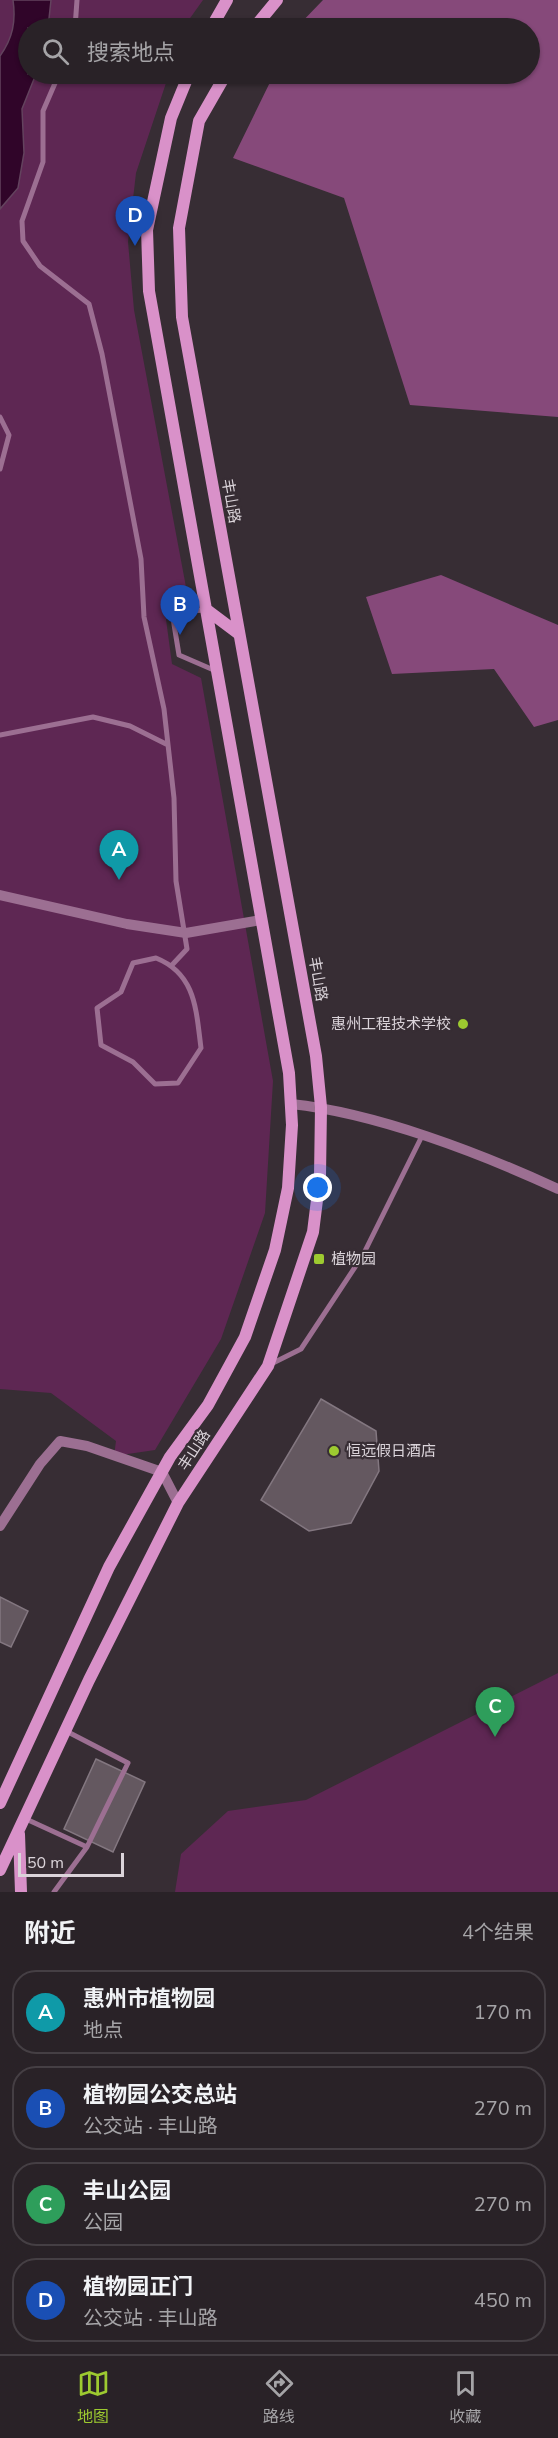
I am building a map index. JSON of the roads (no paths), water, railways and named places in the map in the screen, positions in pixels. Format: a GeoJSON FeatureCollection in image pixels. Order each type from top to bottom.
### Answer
{"type":"FeatureCollection","features":[{"type":"Feature","properties":{"kind":"main road"},"geometry":{"type":"LineString","coordinates":[[216,18],[226,0]]}},
{"type":"Feature","properties":{"kind":"main road"},"geometry":{"type":"LineString","coordinates":[[262,18],[276,0]]}},
{"type":"Feature","properties":{"kind":"main road","name":"丰山路"},"geometry":{"type":"LineString","coordinates":[[0,1803],[109,1567],[162,1472],[208,1405],[245,1337],[275,1250],[288,1188],[292,1125],[289,1073],[149,291],[147,230],[171,118],[185,84]]}},
{"type":"Feature","properties":{"kind":"main road","name":"丰山路"},"geometry":{"type":"LineString","coordinates":[[0,1870],[65,1731],[178,1503],[268,1366],[313,1232],[320,1176],[321,1107],[316,1056],[182,317],[179,228],[199,122],[220,84]]}},
{"type":"Feature","properties":{"kind":"main road"},"geometry":{"type":"LineString","coordinates":[[207,610],[240,634]]}},
{"type":"Feature","properties":{"kind":"main road"},"geometry":{"type":"LineString","coordinates":[[21,1892],[22,1824]]}},
{"type":"Feature","properties":{"kind":"street"},"geometry":{"type":"LineString","coordinates":[[0,895],[127,924],[186,933],[261,920]]}},
{"type":"Feature","properties":{"kind":"street"},"geometry":{"type":"LineString","coordinates":[[291,1104],[321,1107],[422,1136],[558,1189]]}},
{"type":"Feature","properties":{"kind":"street"},"geometry":{"type":"LineString","coordinates":[[0,1526],[40,1464],[60,1442],[87,1446],[162,1472],[178,1503]]}},
{"type":"Feature","properties":{"kind":"lane"},"geometry":{"type":"LineString","coordinates":[[76,18],[77,0]]}},
{"type":"Feature","properties":{"kind":"lane"},"geometry":{"type":"LineString","coordinates":[[55,84],[43,111],[42,162],[22,221],[23,241],[40,266],[89,304],[102,354],[141,559],[144,617],[158,675],[174,798],[176,881],[187,949],[172,964]]}},
{"type":"Feature","properties":{"kind":"lane"},"geometry":{"type":"LineString","coordinates":[[0,417],[9,435],[0,469]]}},
{"type":"Feature","properties":{"kind":"lane"},"geometry":{"type":"LineString","coordinates":[[207,610],[172,612],[179,655],[217,672]]}},
{"type":"Feature","properties":{"kind":"lane"},"geometry":{"type":"LineString","coordinates":[[0,735],[93,717],[130,726],[166,744]]}},
{"type":"Feature","properties":{"kind":"lane"},"geometry":{"type":"LineString","coordinates":[[156,958],[172,964],[187,980],[196,1012],[201,1048],[178,1083],[155,1084],[133,1062],[101,1045],[97,1008],[121,992],[133,963],[156,958]]}},
{"type":"Feature","properties":{"kind":"lane"},"geometry":{"type":"LineString","coordinates":[[268,1366],[301,1349],[363,1256],[422,1136]]}},
{"type":"Feature","properties":{"kind":"lane"},"geometry":{"type":"LineString","coordinates":[[54,1892],[87,1847],[128,1763],[65,1731]]}},
{"type":"Feature","properties":{"kind":"lane"},"geometry":{"type":"LineString","coordinates":[[22,1824],[87,1847]]}},
{"type":"Feature","properties":{"kind":"place","name":"植物园正门"},"geometry":{"type":"Point","coordinates":[135,246]}},
{"type":"Feature","properties":{"kind":"place","name":"植物园公交总站"},"geometry":{"type":"Point","coordinates":[180,635]}},
{"type":"Feature","properties":{"kind":"place","name":"惠州市植物园"},"geometry":{"type":"Point","coordinates":[119,880]}},
{"type":"Feature","properties":{"kind":"place","name":"惠州工程技术学校"},"geometry":{"type":"Point","coordinates":[463,1024]}},
{"type":"Feature","properties":{"kind":"place","name":"植物园"},"geometry":{"type":"Point","coordinates":[319,1259]}},
{"type":"Feature","properties":{"kind":"place","name":"恒远假日酒店"},"geometry":{"type":"Point","coordinates":[334,1451]}},
{"type":"Feature","properties":{"kind":"place","name":"丰山公园"},"geometry":{"type":"Point","coordinates":[495,1737]}}]}
